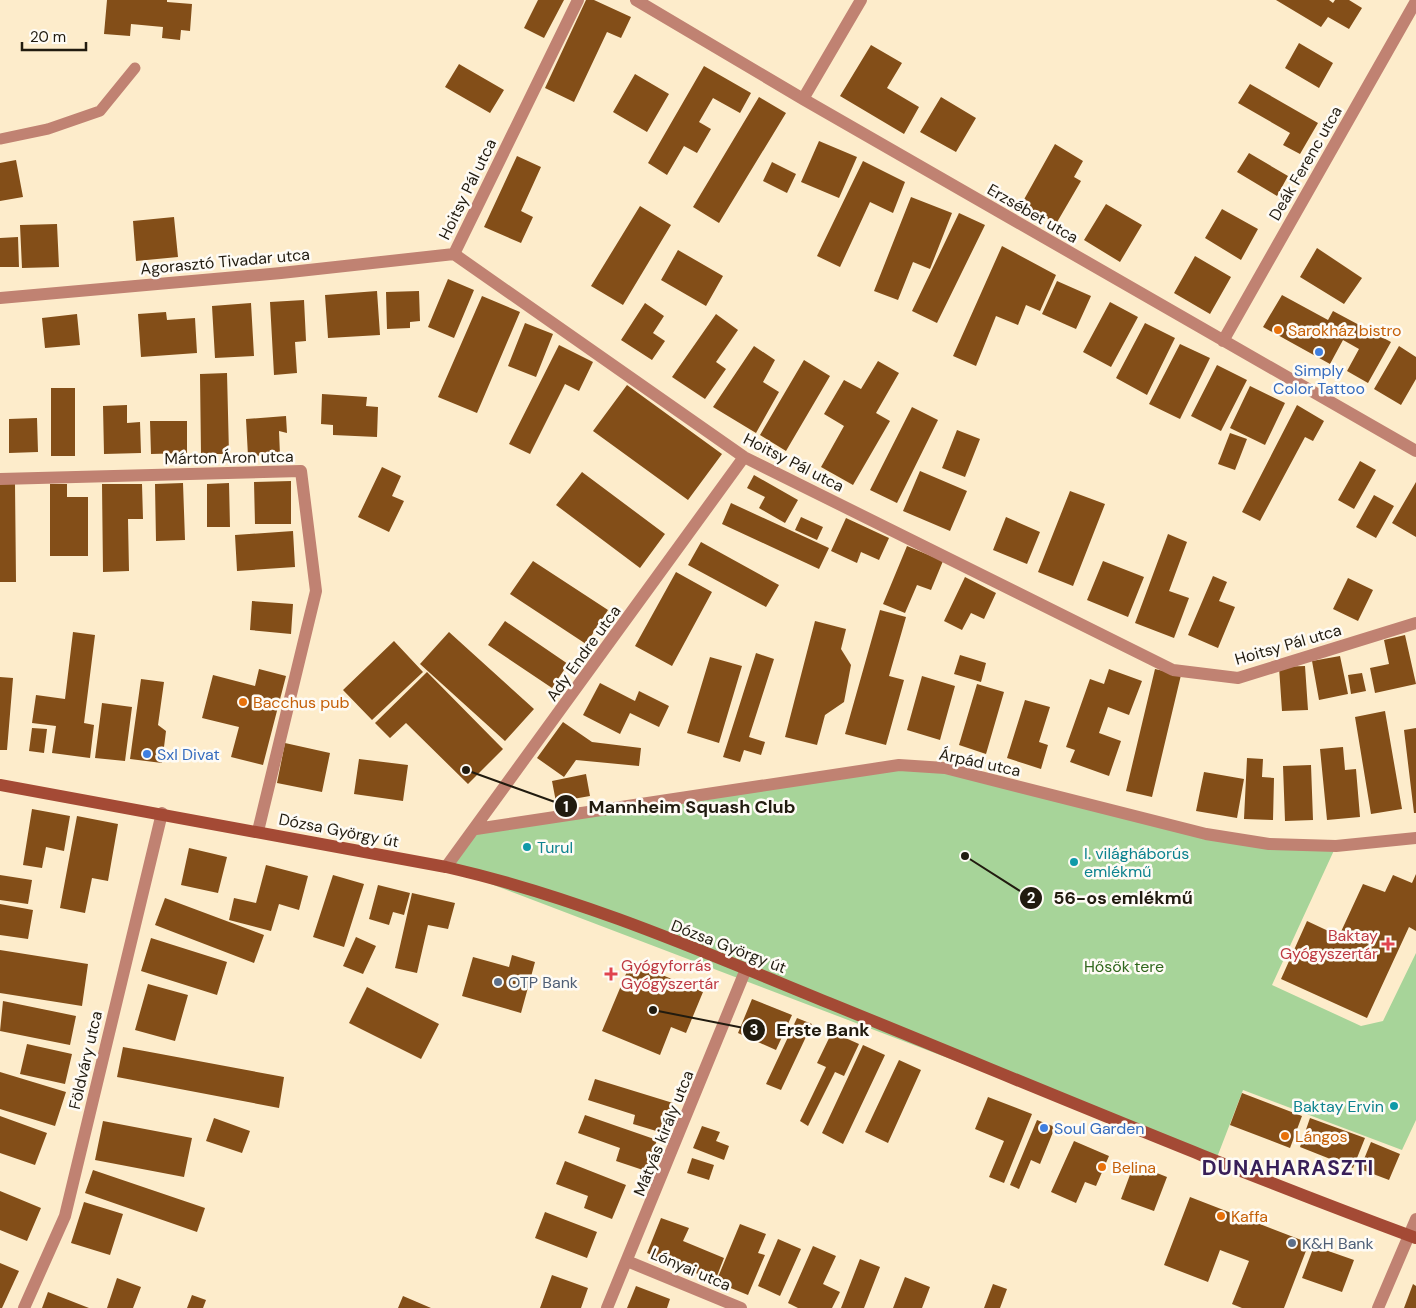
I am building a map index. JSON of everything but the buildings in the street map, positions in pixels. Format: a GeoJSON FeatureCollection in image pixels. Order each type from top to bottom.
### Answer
{"type":"FeatureCollection","features":[{"type":"Feature","properties":{"kind":"main road","name":"Dózsa György út"},"geometry":{"type":"LineString","coordinates":[[0,785],[162,813],[502,879],[545,893],[746,969],[1216,1160],[1413,1236]]}},
{"type":"Feature","properties":{"kind":"street","name":"Hoitsy Pál utca"},"geometry":{"type":"LineString","coordinates":[[578,0],[454,254],[744,457],[1173,670],[1238,678],[1416,623]]}},
{"type":"Feature","properties":{"kind":"street","name":"Erzsébet utca"},"geometry":{"type":"LineString","coordinates":[[636,0],[803,99],[1416,451]]}},
{"type":"Feature","properties":{"kind":"street"},"geometry":{"type":"LineString","coordinates":[[803,99],[861,0]]}},
{"type":"Feature","properties":{"kind":"street","name":"Deák Ferenc utca"},"geometry":{"type":"LineString","coordinates":[[1222,341],[1416,1]]}},
{"type":"Feature","properties":{"kind":"street","name":"Agorasztó Tivadar utca"},"geometry":{"type":"LineString","coordinates":[[0,298],[281,273],[454,254]]}},
{"type":"Feature","properties":{"kind":"street","name":"Ady Endre utca"},"geometry":{"type":"LineString","coordinates":[[446,867],[476,829],[744,457]]}},
{"type":"Feature","properties":{"kind":"street","name":"Márton Áron utca"},"geometry":{"type":"LineString","coordinates":[[0,479],[301,471],[316,591],[258,831]]}},
{"type":"Feature","properties":{"kind":"street","name":"Árpád utca"},"geometry":{"type":"LineString","coordinates":[[476,829],[898,765],[945,768],[1206,834],[1269,844],[1336,846],[1416,838]]}},
{"type":"Feature","properties":{"kind":"street","name":"Földváry utca"},"geometry":{"type":"LineString","coordinates":[[24,1308],[65,1216],[162,813]]}},
{"type":"Feature","properties":{"kind":"street","name":"Mátyás király utca"},"geometry":{"type":"LineString","coordinates":[[607,1308],[746,969]]}},
{"type":"Feature","properties":{"kind":"street"},"geometry":{"type":"LineString","coordinates":[[1378,1308],[1413,1236],[1416,1219]]}},
{"type":"Feature","properties":{"kind":"street","name":"Lónyai utca"},"geometry":{"type":"LineString","coordinates":[[627,1261],[741,1308]]}},
{"type":"Feature","properties":{"kind":"lane"},"geometry":{"type":"LineString","coordinates":[[0,139],[48,129],[100,110],[135,68]]}},
{"type":"Feature","properties":{"kind":"green space","name":"Hősök tere"},"geometry":{"type":"Polygon","coordinates":[[[899,765],[945,768],[1206,834],[1336,846],[1272,985],[1361,1026],[1383,1021],[1416,953],[1416,1120],[1402,1150],[1243,1090],[1216,1160],[446,867],[476,829],[899,765]]]}},
{"type":"Feature","properties":{"kind":"place","name":"Sarokház bistro"},"geometry":{"type":"Point","coordinates":[1278,330]}},
{"type":"Feature","properties":{"kind":"place","name":"Simply Color Tattoo"},"geometry":{"type":"Point","coordinates":[1319,352]}},
{"type":"Feature","properties":{"kind":"place","name":"Bacchus pub"},"geometry":{"type":"Point","coordinates":[243,702]}},
{"type":"Feature","properties":{"kind":"place","name":"Sxl Divat"},"geometry":{"type":"Point","coordinates":[147,754]}},
{"type":"Feature","properties":{"kind":"place","name":"Mannheim Squash Club"},"geometry":{"type":"Point","coordinates":[466,770]}},
{"type":"Feature","properties":{"kind":"place","name":"Turul"},"geometry":{"type":"Point","coordinates":[527,847]}},
{"type":"Feature","properties":{"kind":"place","name":"56-os emlékmű"},"geometry":{"type":"Point","coordinates":[965,856]}},
{"type":"Feature","properties":{"kind":"place","name":"I. világháborús emlékmű"},"geometry":{"type":"Point","coordinates":[1074,862]}},
{"type":"Feature","properties":{"kind":"place","name":"Baktay Gyógyszertár"},"geometry":{"type":"Point","coordinates":[1388,944]}},
{"type":"Feature","properties":{"kind":"place","name":"Gyógyforrás Gyógyszertár"},"geometry":{"type":"Point","coordinates":[611,974]}},
{"type":"Feature","properties":{"kind":"place","name":"OTP Bank"},"geometry":{"type":"Point","coordinates":[498,982]}},
{"type":"Feature","properties":{"kind":"place","name":"Erste Bank"},"geometry":{"type":"Point","coordinates":[653,1010]}},
{"type":"Feature","properties":{"kind":"place","name":"Baktay Ervin"},"geometry":{"type":"Point","coordinates":[1394,1106]}},
{"type":"Feature","properties":{"kind":"place","name":"Soul Garden"},"geometry":{"type":"Point","coordinates":[1044,1128]}},
{"type":"Feature","properties":{"kind":"place","name":"Lángos"},"geometry":{"type":"Point","coordinates":[1285,1136]}},
{"type":"Feature","properties":{"kind":"place","name":"Belina"},"geometry":{"type":"Point","coordinates":[1102,1167]}},
{"type":"Feature","properties":{"kind":"place","name":"Kaffa"},"geometry":{"type":"Point","coordinates":[1221,1216]}},
{"type":"Feature","properties":{"kind":"place","name":"K&H Bank"},"geometry":{"type":"Point","coordinates":[1292,1243]}},
{"type":"Feature","properties":{"kind":"district","name":"DUNAHARASZTI"},"geometry":{"type":"Point","coordinates":[1288,1168]}}]}
